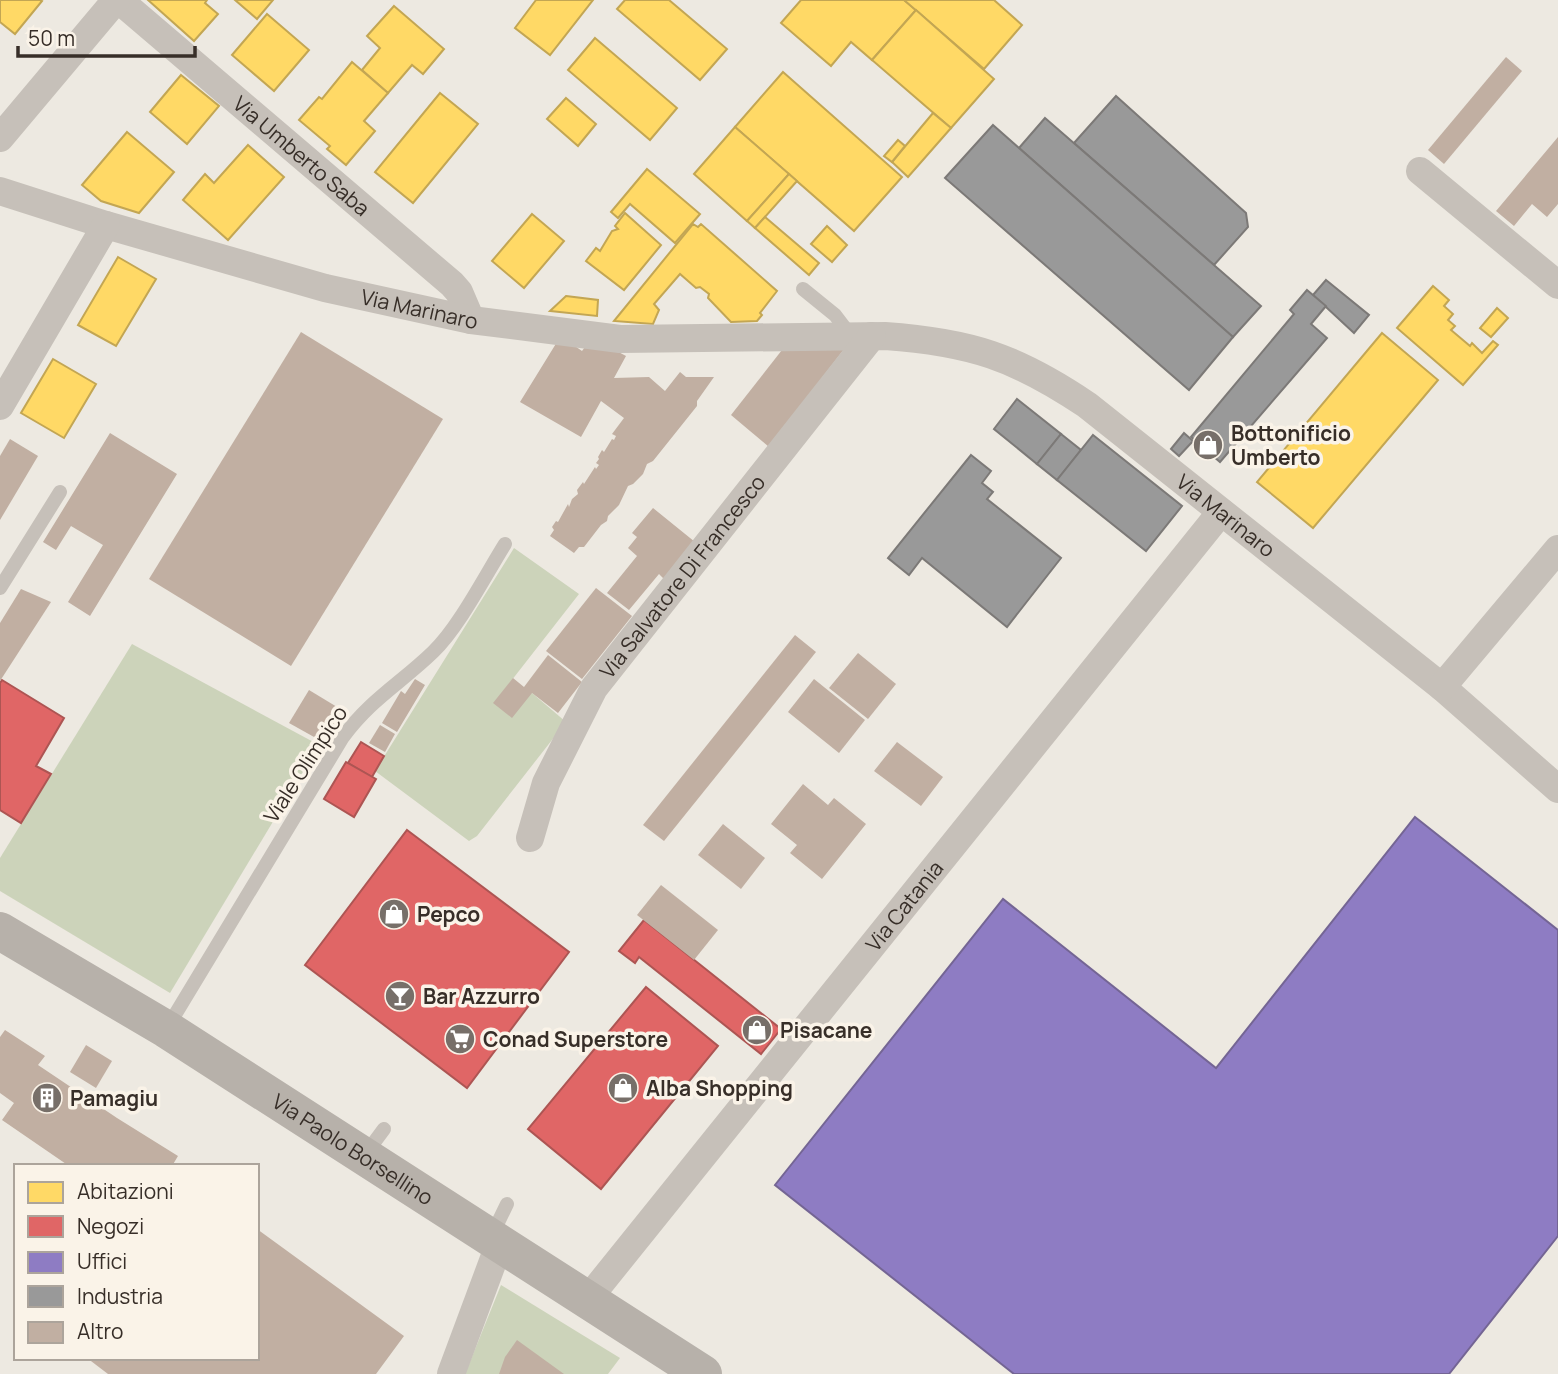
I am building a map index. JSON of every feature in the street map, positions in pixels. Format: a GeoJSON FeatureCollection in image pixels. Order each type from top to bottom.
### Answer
{"type":"FeatureCollection","features":[{"type":"Feature","properties":{"kind":"main road","name":"Via Paolo Borsellino"},"geometry":{"type":"LineString","coordinates":[[0,931],[166,1029],[374,1143],[495,1242],[703,1374]]}},
{"type":"Feature","properties":{"kind":"street"},"geometry":{"type":"LineString","coordinates":[[0,138],[118,0]]}},
{"type":"Feature","properties":{"kind":"street","name":"Via Umberto Saba"},"geometry":{"type":"LineString","coordinates":[[118,0],[453,284],[471,320]]}},
{"type":"Feature","properties":{"kind":"street"},"geometry":{"type":"LineString","coordinates":[[1420,171],[1558,285]]}},
{"type":"Feature","properties":{"kind":"street","name":"Via Marinaro"},"geometry":{"type":"LineString","coordinates":[[0,191],[106,225],[325,288],[471,320],[620,339],[862,336],[929,339],[1003,357],[1033,371],[1087,405],[1442,687],[1558,789]]}},
{"type":"Feature","properties":{"kind":"street"},"geometry":{"type":"LineString","coordinates":[[0,406],[106,225]]}},
{"type":"Feature","properties":{"kind":"street","name":"Via Salvatore Di Francesco"},"geometry":{"type":"LineString","coordinates":[[530,838],[546,783],[594,688],[862,336]]}},
{"type":"Feature","properties":{"kind":"street","name":"Via Catania"},"geometry":{"type":"LineString","coordinates":[[587,1300],[1220,512]]}},
{"type":"Feature","properties":{"kind":"street"},"geometry":{"type":"LineString","coordinates":[[1442,687],[1558,549]]}},
{"type":"Feature","properties":{"kind":"street"},"geometry":{"type":"LineString","coordinates":[[451,1374],[495,1242]]}},
{"type":"Feature","properties":{"kind":"lane"},"geometry":{"type":"LineString","coordinates":[[803,289],[862,336]]}},
{"type":"Feature","properties":{"kind":"lane"},"geometry":{"type":"LineString","coordinates":[[0,588],[60,492]]}},
{"type":"Feature","properties":{"kind":"lane","name":"Viale Olimpico"},"geometry":{"type":"LineString","coordinates":[[166,1029],[343,737],[373,701],[433,652],[505,544]]}},
{"type":"Feature","properties":{"kind":"lane"},"geometry":{"type":"LineString","coordinates":[[495,1242],[507,1204]]}},
{"type":"Feature","properties":{"kind":"green space"},"geometry":{"type":"Polygon","coordinates":[[[514,548],[579,594],[494,703],[532,693],[566,722],[477,836],[469,841],[375,771],[514,548]]]}},
{"type":"Feature","properties":{"kind":"green space"},"geometry":{"type":"Polygon","coordinates":[[[132,644],[319,745],[170,993],[0,891],[0,858],[132,644]]]}},
{"type":"Feature","properties":{"kind":"green space"},"geometry":{"type":"Polygon","coordinates":[[[501,1285],[620,1358],[608,1374],[465,1374],[501,1285]]]}},
{"type":"Feature","properties":{"kind":"building: Abitazioni"},"geometry":{"type":"Polygon","coordinates":[[[0,0],[42,1],[15,34],[0,22],[0,0]]]}},
{"type":"Feature","properties":{"kind":"building: Abitazioni"},"geometry":{"type":"Polygon","coordinates":[[[148,0],[207,0],[205,3],[218,14],[194,41],[148,0]]]}},
{"type":"Feature","properties":{"kind":"building: Abitazioni"},"geometry":{"type":"Polygon","coordinates":[[[235,0],[273,0],[257,19],[235,0]]]}},
{"type":"Feature","properties":{"kind":"building: Abitazioni"},"geometry":{"type":"Polygon","coordinates":[[[536,0],[593,0],[550,55],[515,28],[536,0]]]}},
{"type":"Feature","properties":{"kind":"building: Abitazioni"},"geometry":{"type":"Polygon","coordinates":[[[625,0],[669,0],[727,49],[700,80],[617,9],[625,0]]]}},
{"type":"Feature","properties":{"kind":"building: Abitazioni"},"geometry":{"type":"Polygon","coordinates":[[[801,0],[904,0],[916,10],[872,60],[851,42],[831,66],[781,23],[801,0]]]}},
{"type":"Feature","properties":{"kind":"building: Abitazioni"},"geometry":{"type":"Polygon","coordinates":[[[904,0],[994,0],[1022,25],[984,69],[904,0]]]}},
{"type":"Feature","properties":{"kind":"building: Abitazioni"},"geometry":{"type":"Polygon","coordinates":[[[394,6],[444,49],[423,74],[412,65],[388,93],[362,70],[380,48],[367,36],[394,6]]]}},
{"type":"Feature","properties":{"kind":"building: Abitazioni"},"geometry":{"type":"Polygon","coordinates":[[[916,10],[994,79],[951,128],[872,60],[916,10]]]}},
{"type":"Feature","properties":{"kind":"building: Abitazioni"},"geometry":{"type":"Polygon","coordinates":[[[267,14],[309,50],[274,91],[232,55],[267,14]]]}},
{"type":"Feature","properties":{"kind":"building: Abitazioni"},"geometry":{"type":"Polygon","coordinates":[[[595,38],[677,108],[650,140],[568,70],[595,38]]]}},
{"type":"Feature","properties":{"kind":"building: Abitazioni"},"geometry":{"type":"Polygon","coordinates":[[[352,62],[388,93],[364,121],[375,131],[346,165],[327,149],[330,146],[299,120],[319,97],[322,99],[352,62]]]}},
{"type":"Feature","properties":{"kind":"building: Abitazioni"},"geometry":{"type":"Polygon","coordinates":[[[783,72],[902,177],[854,231],[735,127],[783,72]]]}},
{"type":"Feature","properties":{"kind":"building: Abitazioni"},"geometry":{"type":"Polygon","coordinates":[[[181,75],[219,106],[187,144],[150,112],[181,75]]]}},
{"type":"Feature","properties":{"kind":"building: Abitazioni"},"geometry":{"type":"Polygon","coordinates":[[[440,93],[478,124],[413,203],[375,172],[440,93]]]}},
{"type":"Feature","properties":{"kind":"building: Abitazioni"},"geometry":{"type":"Polygon","coordinates":[[[566,98],[596,124],[578,146],[547,119],[566,98]]]}},
{"type":"Feature","properties":{"kind":"building: Abitazioni"},"geometry":{"type":"Polygon","coordinates":[[[933,113],[951,128],[908,177],[892,162],[933,113]]]}},
{"type":"Feature","properties":{"kind":"building: Abitazioni"},"geometry":{"type":"Polygon","coordinates":[[[735,127],[789,174],[747,221],[694,174],[735,127]]]}},
{"type":"Feature","properties":{"kind":"building: Abitazioni"},"geometry":{"type":"Polygon","coordinates":[[[127,132],[174,172],[139,213],[101,201],[82,185],[127,132]]]}},
{"type":"Feature","properties":{"kind":"building: Abitazioni"},"geometry":{"type":"Polygon","coordinates":[[[898,140],[905,146],[892,162],[884,156],[898,140]]]}},
{"type":"Feature","properties":{"kind":"building: Abitazioni"},"geometry":{"type":"Polygon","coordinates":[[[248,145],[284,177],[228,240],[183,200],[205,174],[214,183],[248,145]]]}},
{"type":"Feature","properties":{"kind":"building: Abitazioni"},"geometry":{"type":"Polygon","coordinates":[[[647,169],[700,214],[675,243],[630,204],[618,218],[611,212],[647,169]]]}},
{"type":"Feature","properties":{"kind":"building: Abitazioni"},"geometry":{"type":"Polygon","coordinates":[[[789,174],[797,181],[755,228],[747,221],[789,174]]]}},
{"type":"Feature","properties":{"kind":"building: Abitazioni"},"geometry":{"type":"Polygon","coordinates":[[[625,213],[661,245],[624,290],[586,261],[596,248],[600,251],[612,231],[618,229],[615,226],[625,213]]]}},
{"type":"Feature","properties":{"kind":"building: Abitazioni"},"geometry":{"type":"Polygon","coordinates":[[[532,214],[564,241],[524,288],[492,261],[532,214]]]}},
{"type":"Feature","properties":{"kind":"building: Abitazioni"},"geometry":{"type":"Polygon","coordinates":[[[765,217],[819,263],[809,275],[755,228],[765,217]]]}},
{"type":"Feature","properties":{"kind":"building: Abitazioni"},"geometry":{"type":"Polygon","coordinates":[[[693,224],[698,227],[701,224],[777,291],[760,313],[762,315],[757,321],[731,322],[708,298],[709,294],[700,287],[696,288],[680,274],[654,304],[659,310],[653,324],[614,321],[693,224]]]}},
{"type":"Feature","properties":{"kind":"building: Abitazioni"},"geometry":{"type":"Polygon","coordinates":[[[827,226],[847,245],[832,262],[811,244],[827,226]]]}},
{"type":"Feature","properties":{"kind":"building: Abitazioni"},"geometry":{"type":"Polygon","coordinates":[[[118,257],[156,279],[116,346],[78,325],[118,257]]]}},
{"type":"Feature","properties":{"kind":"building: Abitazioni"},"geometry":{"type":"Polygon","coordinates":[[[1433,286],[1449,300],[1444,306],[1453,314],[1448,320],[1455,326],[1451,330],[1482,353],[1493,341],[1498,345],[1463,385],[1397,328],[1433,286]]]}},
{"type":"Feature","properties":{"kind":"building: Abitazioni"},"geometry":{"type":"Polygon","coordinates":[[[566,296],[598,300],[597,316],[550,311],[566,296]]]}},
{"type":"Feature","properties":{"kind":"building: Abitazioni"},"geometry":{"type":"Polygon","coordinates":[[[1497,308],[1508,318],[1491,337],[1480,328],[1497,308]]]}},
{"type":"Feature","properties":{"kind":"building: Abitazioni"},"geometry":{"type":"Polygon","coordinates":[[[1382,333],[1438,380],[1313,528],[1257,482],[1382,333]]]}},
{"type":"Feature","properties":{"kind":"building: Abitazioni"},"geometry":{"type":"Polygon","coordinates":[[[53,359],[96,384],[64,438],[21,413],[53,359]]]}},
{"type":"Feature","properties":{"kind":"building: Negozi"},"geometry":{"type":"Polygon","coordinates":[[[2,680],[64,718],[36,766],[51,774],[21,823],[0,810],[2,680]]]}},
{"type":"Feature","properties":{"kind":"building: Negozi"},"geometry":{"type":"Polygon","coordinates":[[[361,742],[384,756],[372,777],[348,763],[361,742]]]}},
{"type":"Feature","properties":{"kind":"building: Negozi"},"geometry":{"type":"Polygon","coordinates":[[[346,762],[376,779],[354,817],[324,799],[346,762]]]}},
{"type":"Feature","properties":{"kind":"building: Negozi"},"geometry":{"type":"Polygon","coordinates":[[[407,830],[569,952],[467,1088],[305,965],[407,830]]]}},
{"type":"Feature","properties":{"kind":"building: Negozi"},"geometry":{"type":"Polygon","coordinates":[[[644,920],[781,1029],[761,1054],[639,957],[635,963],[619,951],[644,920]]]}},
{"type":"Feature","properties":{"kind":"building: Negozi","name":"Alba Shopping"},"geometry":{"type":"Polygon","coordinates":[[[646,987],[718,1046],[601,1189],[528,1129],[646,987]]]}},
{"type":"Feature","properties":{"kind":"building: Uffici"},"geometry":{"type":"Polygon","coordinates":[[[1415,817],[1558,930],[1558,1236],[1449,1374],[1014,1374],[775,1185],[1003,899],[1216,1068],[1415,817]]]}},
{"type":"Feature","properties":{"kind":"building: Industria"},"geometry":{"type":"Polygon","coordinates":[[[1116,96],[1246,213],[1248,227],[1214,265],[1074,143],[1116,96]]]}},
{"type":"Feature","properties":{"kind":"building: Industria"},"geometry":{"type":"Polygon","coordinates":[[[1045,118],[1261,306],[1233,337],[1019,148],[1045,118]]]}},
{"type":"Feature","properties":{"kind":"building: Industria"},"geometry":{"type":"Polygon","coordinates":[[[993,125],[1233,337],[1189,390],[945,178],[993,125]]]}},
{"type":"Feature","properties":{"kind":"building: Industria"},"geometry":{"type":"Polygon","coordinates":[[[1326,280],[1369,315],[1354,333],[1313,295],[1326,280]]]}},
{"type":"Feature","properties":{"kind":"building: Industria"},"geometry":{"type":"Polygon","coordinates":[[[1307,290],[1326,306],[1311,324],[1327,338],[1220,462],[1191,437],[1294,314],[1290,310],[1307,290]]]}},
{"type":"Feature","properties":{"kind":"building: Industria"},"geometry":{"type":"Polygon","coordinates":[[[1017,399],[1061,434],[1037,464],[994,429],[1017,399]]]}},
{"type":"Feature","properties":{"kind":"building: Industria"},"geometry":{"type":"Polygon","coordinates":[[[1184,433],[1193,441],[1179,456],[1171,449],[1184,433]]]}},
{"type":"Feature","properties":{"kind":"building: Industria"},"geometry":{"type":"Polygon","coordinates":[[[1061,434],[1081,450],[1057,480],[1037,464],[1061,434]]]}},
{"type":"Feature","properties":{"kind":"building: Industria"},"geometry":{"type":"Polygon","coordinates":[[[1093,435],[1182,506],[1146,551],[1057,480],[1093,435]]]}},
{"type":"Feature","properties":{"kind":"building: Industria"},"geometry":{"type":"Polygon","coordinates":[[[971,455],[991,471],[982,483],[993,492],[987,499],[1061,558],[1007,627],[922,558],[909,575],[888,558],[971,455]]]}},
{"type":"Feature","properties":{"kind":"building: Altro"},"geometry":{"type":"Polygon","coordinates":[[[1506,57],[1522,71],[1444,164],[1428,150],[1506,57]]]}},
{"type":"Feature","properties":{"kind":"building: Altro"},"geometry":{"type":"Polygon","coordinates":[[[1558,137],[1558,204],[1547,217],[1532,204],[1514,226],[1496,211],[1558,137]]]}},
{"type":"Feature","properties":{"kind":"building: Altro"},"geometry":{"type":"Polygon","coordinates":[[[301,332],[443,419],[291,666],[149,579],[301,332]]]}},
{"type":"Feature","properties":{"kind":"building: Altro"},"geometry":{"type":"Polygon","coordinates":[[[789,341],[848,344],[769,447],[731,415],[789,341]]]}},
{"type":"Feature","properties":{"kind":"building: Altro"},"geometry":{"type":"Polygon","coordinates":[[[557,342],[572,344],[582,351],[585,347],[611,348],[626,356],[614,378],[649,377],[665,391],[680,372],[686,377],[714,377],[697,401],[697,406],[653,461],[647,464],[643,474],[628,486],[607,521],[584,547],[579,547],[574,553],[550,536],[554,530],[552,527],[578,494],[577,490],[583,482],[584,484],[599,465],[596,463],[598,457],[612,439],[614,440],[616,436],[612,434],[624,418],[601,401],[581,437],[520,402],[557,342]]]}},
{"type":"Feature","properties":{"kind":"building: Altro"},"geometry":{"type":"Polygon","coordinates":[[[110,433],[177,474],[90,616],[68,602],[103,545],[71,526],[56,550],[43,542],[110,433]]]}},
{"type":"Feature","properties":{"kind":"building: Altro"},"geometry":{"type":"Polygon","coordinates":[[[10,439],[38,456],[0,520],[0,456],[10,439]]]}},
{"type":"Feature","properties":{"kind":"building: Altro"},"geometry":{"type":"Polygon","coordinates":[[[653,508],[695,542],[664,579],[659,574],[629,610],[607,593],[637,556],[628,548],[637,537],[632,533],[653,508]]]}},
{"type":"Feature","properties":{"kind":"building: Altro"},"geometry":{"type":"Polygon","coordinates":[[[596,588],[632,616],[582,679],[546,651],[596,588]]]}},
{"type":"Feature","properties":{"kind":"building: Altro"},"geometry":{"type":"Polygon","coordinates":[[[21,589],[51,602],[0,681],[0,623],[21,589]]]}},
{"type":"Feature","properties":{"kind":"building: Altro"},"geometry":{"type":"Polygon","coordinates":[[[795,635],[816,652],[664,841],[643,825],[795,635]]]}},
{"type":"Feature","properties":{"kind":"building: Altro"},"geometry":{"type":"Polygon","coordinates":[[[858,653],[896,684],[868,719],[829,688],[858,653]]]}},
{"type":"Feature","properties":{"kind":"building: Altro"},"geometry":{"type":"Polygon","coordinates":[[[548,655],[582,682],[558,713],[532,693],[512,718],[493,703],[513,678],[524,687],[548,655]]]}},
{"type":"Feature","properties":{"kind":"building: Altro"},"geometry":{"type":"Polygon","coordinates":[[[415,679],[425,685],[397,732],[382,723],[401,691],[405,694],[415,679]]]}},
{"type":"Feature","properties":{"kind":"building: Altro"},"geometry":{"type":"Polygon","coordinates":[[[814,679],[865,720],[839,753],[788,712],[814,679]]]}},
{"type":"Feature","properties":{"kind":"building: Altro"},"geometry":{"type":"Polygon","coordinates":[[[309,690],[342,710],[323,742],[289,723],[309,690]]]}},
{"type":"Feature","properties":{"kind":"building: Altro"},"geometry":{"type":"Polygon","coordinates":[[[380,725],[395,734],[385,752],[369,743],[380,725]]]}},
{"type":"Feature","properties":{"kind":"building: Altro"},"geometry":{"type":"Polygon","coordinates":[[[897,742],[943,777],[921,806],[874,771],[897,742]]]}},
{"type":"Feature","properties":{"kind":"building: Altro"},"geometry":{"type":"Polygon","coordinates":[[[803,784],[828,805],[834,798],[866,824],[822,879],[790,853],[797,845],[771,824],[803,784]]]}},
{"type":"Feature","properties":{"kind":"building: Altro"},"geometry":{"type":"Polygon","coordinates":[[[723,824],[765,858],[741,889],[698,855],[723,824]]]}},
{"type":"Feature","properties":{"kind":"building: Altro"},"geometry":{"type":"Polygon","coordinates":[[[661,885],[718,930],[694,960],[637,915],[661,885]]]}},
{"type":"Feature","properties":{"kind":"building: Altro","name":"Pamagiu"},"geometry":{"type":"Polygon","coordinates":[[[5,1030],[45,1056],[38,1065],[178,1156],[173,1164],[66,1164],[2,1120],[14,1103],[0,1093],[0,1037],[5,1030]]]}},
{"type":"Feature","properties":{"kind":"building: Altro"},"geometry":{"type":"Polygon","coordinates":[[[86,1045],[112,1061],[96,1088],[70,1072],[86,1045]]]}},
{"type":"Feature","properties":{"kind":"building: Altro"},"geometry":{"type":"Polygon","coordinates":[[[259,1230],[404,1336],[376,1374],[108,1374],[90,1360],[259,1360],[259,1230]]]}},
{"type":"Feature","properties":{"kind":"building: Altro"},"geometry":{"type":"Polygon","coordinates":[[[517,1340],[564,1374],[499,1374],[505,1357],[517,1340]]]}},
{"type":"Feature","properties":{"kind":"place","name":"Bottonificio Umberto"},"geometry":{"type":"Point","coordinates":[1208,445]}},
{"type":"Feature","properties":{"kind":"place","name":"Pepco"},"geometry":{"type":"Point","coordinates":[394,914]}},
{"type":"Feature","properties":{"kind":"place","name":"Bar Azzurro"},"geometry":{"type":"Point","coordinates":[400,996]}},
{"type":"Feature","properties":{"kind":"place","name":"Pisacane"},"geometry":{"type":"Point","coordinates":[757,1030]}},
{"type":"Feature","properties":{"kind":"place","name":"Conad Superstore"},"geometry":{"type":"Point","coordinates":[460,1039]}},
{"type":"Feature","properties":{"kind":"place","name":"Alba Shopping"},"geometry":{"type":"Point","coordinates":[623,1088]}},
{"type":"Feature","properties":{"kind":"place","name":"Pamagiu"},"geometry":{"type":"Point","coordinates":[47,1098]}}]}
